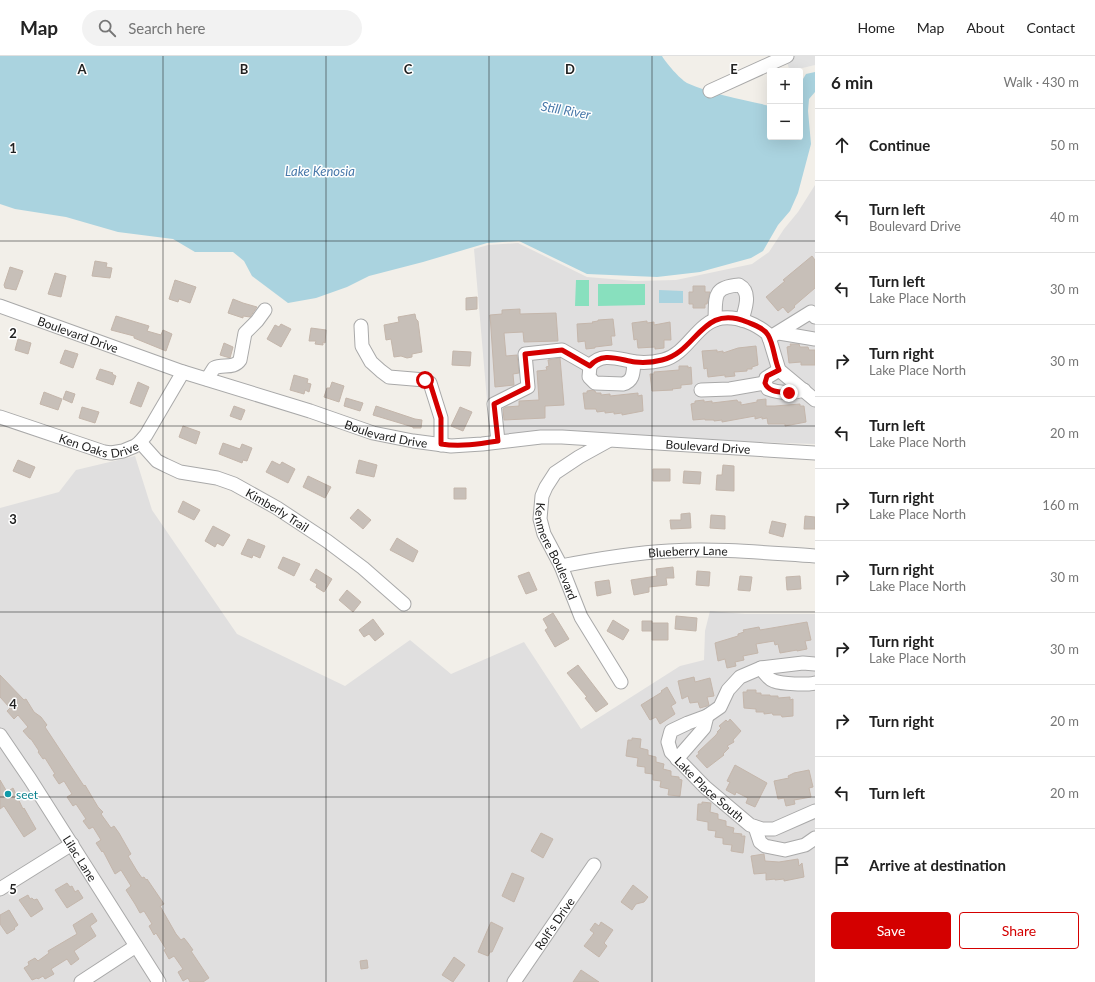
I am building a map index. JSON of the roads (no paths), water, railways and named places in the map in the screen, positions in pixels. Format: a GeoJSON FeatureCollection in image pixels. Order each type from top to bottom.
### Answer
{"type":"FeatureCollection","features":[{"type":"Feature","properties":{"kind":"street"},"geometry":{"type":"LineString","coordinates":[[710,91],[787,56]]}},
{"type":"Feature","properties":{"kind":"street"},"geometry":{"type":"LineString","coordinates":[[715,320],[718,293],[727,286],[739,285],[745,290],[747,296],[742,320]]}},
{"type":"Feature","properties":{"kind":"street","name":"Boulevard Drive"},"geometry":{"type":"LineString","coordinates":[[0,306],[183,372],[310,411],[373,433],[413,441],[452,446],[541,437],[815,453]]}},
{"type":"Feature","properties":{"kind":"street"},"geometry":{"type":"LineString","coordinates":[[207,379],[214,368],[223,365],[234,366],[237,364],[240,360],[245,333],[265,310]]}},
{"type":"Feature","properties":{"kind":"street"},"geometry":{"type":"LineString","coordinates":[[774,336],[811,312],[815,318]]}},
{"type":"Feature","properties":{"kind":"street"},"geometry":{"type":"LineString","coordinates":[[634,362],[632,377],[627,383],[595,383],[590,377],[590,366],[595,360],[603,358],[608,357],[634,362],[651,362],[671,357],[679,353],[704,327],[715,320],[728,317],[758,326],[768,334],[774,336],[815,339]]}},
{"type":"Feature","properties":{"kind":"street"},"geometry":{"type":"LineString","coordinates":[[362,326],[362,346],[371,362],[380,371],[389,377],[425,380],[430,383],[441,418],[441,444]]}},
{"type":"Feature","properties":{"kind":"street"},"geometry":{"type":"LineString","coordinates":[[774,336],[779,370],[815,400]]}},
{"type":"Feature","properties":{"kind":"street"},"geometry":{"type":"LineString","coordinates":[[498,441],[494,404],[528,387],[525,354],[562,350],[590,366]]}},
{"type":"Feature","properties":{"kind":"street"},"geometry":{"type":"LineString","coordinates":[[779,370],[767,376],[765,383],[768,389],[795,393],[804,390]]}},
{"type":"Feature","properties":{"kind":"street","name":"Ken Oaks Drive"},"geometry":{"type":"LineString","coordinates":[[0,417],[104,452],[111,453],[122,451],[135,446],[146,435],[183,372]]}},
{"type":"Feature","properties":{"kind":"street"},"geometry":{"type":"LineString","coordinates":[[701,390],[730,389],[765,383]]}},
{"type":"Feature","properties":{"kind":"street","name":"Kenmere Boulevard"},"geometry":{"type":"LineString","coordinates":[[608,441],[555,472],[546,487],[541,502],[541,526],[561,566],[581,617],[621,682]]}},
{"type":"Feature","properties":{"kind":"street","name":"Kimberly Trail"},"geometry":{"type":"LineString","coordinates":[[140,442],[157,461],[165,465],[180,472],[217,478],[234,484],[277,508],[327,541],[362,568],[404,604]]}},
{"type":"Feature","properties":{"kind":"street","name":"Blueberry Lane"},"geometry":{"type":"LineString","coordinates":[[561,566],[606,558],[668,551],[719,550],[815,556]]}},
{"type":"Feature","properties":{"kind":"street","name":"Lake Place South"},"geometry":{"type":"LineString","coordinates":[[815,664],[804,663],[761,668],[740,677],[728,690],[720,707],[707,716],[671,731],[668,742],[671,752],[705,787],[750,825],[762,829],[774,829],[815,811]]}},
{"type":"Feature","properties":{"kind":"street"},"geometry":{"type":"LineString","coordinates":[[761,668],[766,676],[774,681],[805,685],[815,683]]}},
{"type":"Feature","properties":{"kind":"street"},"geometry":{"type":"LineString","coordinates":[[678,759],[704,728],[707,716]]}},
{"type":"Feature","properties":{"kind":"street","name":"Lilac Lane"},"geometry":{"type":"LineString","coordinates":[[0,734],[72,844],[159,982]]}},
{"type":"Feature","properties":{"kind":"street"},"geometry":{"type":"LineString","coordinates":[[755,827],[760,842],[765,846],[785,850],[804,845],[815,838]]}},
{"type":"Feature","properties":{"kind":"street"},"geometry":{"type":"LineString","coordinates":[[0,889],[72,844]]}},
{"type":"Feature","properties":{"kind":"street","name":"Rolf's Drive"},"geometry":{"type":"LineString","coordinates":[[514,982],[594,865]]}},
{"type":"Feature","properties":{"kind":"street"},"geometry":{"type":"LineString","coordinates":[[81,982],[136,946]]}},
{"type":"Feature","properties":{"kind":"water","name":"Lake Kenosia"},"geometry":{"type":"Polygon","coordinates":[[[0,56],[662,56],[673,71],[687,83],[717,94],[767,105],[767,140],[803,140],[803,79],[806,74],[815,72],[815,92],[809,99],[808,111],[811,144],[798,193],[790,211],[778,225],[763,251],[751,258],[700,272],[657,277],[587,274],[519,241],[487,243],[369,276],[347,287],[316,298],[288,303],[252,276],[244,261],[233,252],[195,252],[173,239],[118,232],[66,217],[15,209],[0,204],[0,56]]]}},
{"type":"Feature","properties":{"kind":"water"},"geometry":{"type":"Polygon","coordinates":[[[659,290],[683,291],[683,303],[659,303],[659,290]]]}},
{"type":"Feature","properties":{"kind":"place","name":"seet"},"geometry":{"type":"Point","coordinates":[8,794]}},
{"type":"Feature","properties":{"kind":"water label","name":"Still River"},"geometry":{"type":"Point","coordinates":[566,110]}}]}
